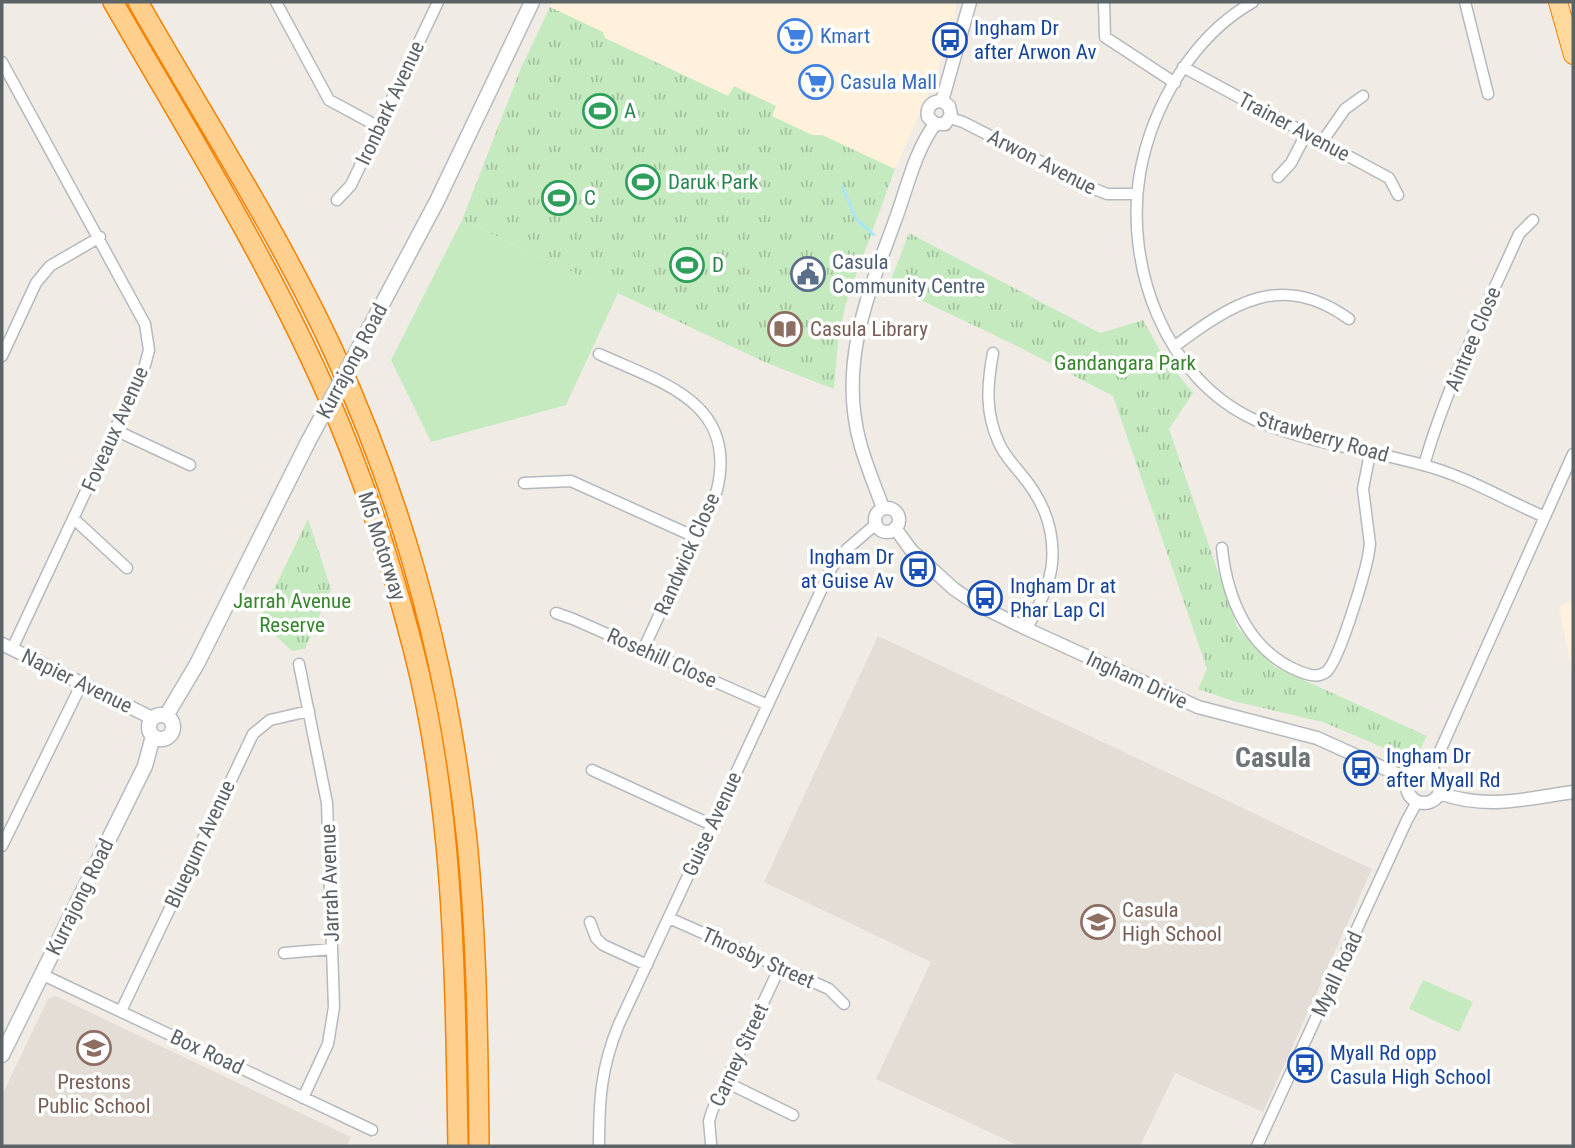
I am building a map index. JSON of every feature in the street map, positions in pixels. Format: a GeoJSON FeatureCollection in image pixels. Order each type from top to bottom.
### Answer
{"type":"FeatureCollection","features":[{"type":"Feature","properties":{"kind":"highway","name":"M5 Motorway"},"geometry":{"type":"LineString","coordinates":[[113,2],[258,256],[312,362],[381,536],[414,650],[439,790],[452,926],[458,1146]]}},
{"type":"Feature","properties":{"kind":"highway","name":"M5 Motorway"},"geometry":{"type":"LineString","coordinates":[[138,2],[270,230],[332,348],[375,450],[407,544],[440,668],[461,789],[472,907],[479,1144]]}},
{"type":"Feature","properties":{"kind":"highway"},"geometry":{"type":"LineString","coordinates":[[1558,2],[1573,55]]}},
{"type":"Feature","properties":{"kind":"main road","name":"Kurrajong Road"},"geometry":{"type":"LineString","coordinates":[[159,717],[197,664],[308,442],[437,201],[532,2]]}},
{"type":"Feature","properties":{"kind":"main road"},"geometry":{"type":"LineString","coordinates":[[159,717],[172,722],[172,732],[163,739],[153,736],[149,727],[159,717]]}},
{"type":"Feature","properties":{"kind":"main road","name":"Kurrajong Road"},"geometry":{"type":"LineString","coordinates":[[2,1055],[145,766],[153,736]]}},
{"type":"Feature","properties":{"kind":"street"},"geometry":{"type":"LineString","coordinates":[[276,2],[329,100],[379,127]]}},
{"type":"Feature","properties":{"kind":"street","name":"Ironbark Avenue"},"geometry":{"type":"LineString","coordinates":[[337,200],[351,185],[438,2]]}},
{"type":"Feature","properties":{"kind":"street"},"geometry":{"type":"LineString","coordinates":[[943,101],[964,32],[970,2]]}},
{"type":"Feature","properties":{"kind":"street"},"geometry":{"type":"LineString","coordinates":[[1104,2],[1105,37],[1175,83]]}},
{"type":"Feature","properties":{"kind":"street","name":"Strawberry Road"},"geometry":{"type":"LineString","coordinates":[[1253,2],[1211,32],[1184,67],[1148,142],[1137,194],[1137,229],[1147,286],[1163,326],[1201,383],[1216,396],[1254,419],[1280,429],[1424,465],[1545,517]]}},
{"type":"Feature","properties":{"kind":"street"},"geometry":{"type":"LineString","coordinates":[[1465,2],[1488,94]]}},
{"type":"Feature","properties":{"kind":"street","name":"Foveaux Avenue"},"geometry":{"type":"LineString","coordinates":[[2,62],[6,79],[100,237],[145,324],[149,350],[145,365],[74,519],[7,646]]}},
{"type":"Feature","properties":{"kind":"street","name":"Trainer Avenue"},"geometry":{"type":"LineString","coordinates":[[1184,67],[1389,178],[1398,195]]}},
{"type":"Feature","properties":{"kind":"street"},"geometry":{"type":"LineString","coordinates":[[1322,142],[1345,109],[1363,96]]}},
{"type":"Feature","properties":{"kind":"street"},"geometry":{"type":"LineString","coordinates":[[943,101],[950,108],[950,118],[945,124],[935,124],[928,117],[928,108],[933,103],[943,101]]}},
{"type":"Feature","properties":{"kind":"street","name":"Arwon Avenue"},"geometry":{"type":"LineString","coordinates":[[950,118],[963,122],[1092,188],[1107,194],[1137,194]]}},
{"type":"Feature","properties":{"kind":"street"},"geometry":{"type":"LineString","coordinates":[[883,508],[859,440],[853,379],[856,336],[866,300],[917,161],[935,124]]}},
{"type":"Feature","properties":{"kind":"street"},"geometry":{"type":"LineString","coordinates":[[1278,177],[1291,163],[1306,134]]}},
{"type":"Feature","properties":{"kind":"street","name":"Aintree Close"},"geometry":{"type":"LineString","coordinates":[[1424,465],[1460,365],[1519,234],[1533,220]]}},
{"type":"Feature","properties":{"kind":"street"},"geometry":{"type":"LineString","coordinates":[[2,356],[36,283],[50,266],[100,237]]}},
{"type":"Feature","properties":{"kind":"street"},"geometry":{"type":"LineString","coordinates":[[1175,346],[1230,308],[1261,297],[1307,299],[1334,308],[1349,319]]}},
{"type":"Feature","properties":{"kind":"street"},"geometry":{"type":"LineString","coordinates":[[993,353],[987,399],[991,421],[999,444],[1040,499],[1047,513],[1051,532],[1052,565],[1048,582],[1027,629]]}},
{"type":"Feature","properties":{"kind":"street","name":"Randwick Close"},"geometry":{"type":"LineString","coordinates":[[599,354],[694,401],[711,425],[722,464],[717,490],[643,650]]}},
{"type":"Feature","properties":{"kind":"street"},"geometry":{"type":"LineString","coordinates":[[115,430],[190,465]]}},
{"type":"Feature","properties":{"kind":"street"},"geometry":{"type":"LineString","coordinates":[[1222,548],[1228,588],[1252,635],[1275,658],[1289,667],[1311,676],[1328,671],[1337,653],[1368,557],[1370,544],[1363,489],[1370,453]]}},
{"type":"Feature","properties":{"kind":"street"},"geometry":{"type":"LineString","coordinates":[[1432,771],[1573,454]]}},
{"type":"Feature","properties":{"kind":"street"},"geometry":{"type":"LineString","coordinates":[[524,482],[571,481],[695,537]]}},
{"type":"Feature","properties":{"kind":"street"},"geometry":{"type":"LineString","coordinates":[[883,508],[897,512],[899,522],[889,532],[883,531],[876,524],[876,515],[883,508]]}},
{"type":"Feature","properties":{"kind":"street"},"geometry":{"type":"LineString","coordinates":[[74,519],[127,568]]}},
{"type":"Feature","properties":{"kind":"street","name":"Guise Avenue"},"geometry":{"type":"LineString","coordinates":[[599,1146],[599,1098],[608,1050],[832,567],[847,549],[876,524]]}},
{"type":"Feature","properties":{"kind":"street","name":"Ingham Drive"},"geometry":{"type":"LineString","coordinates":[[895,528],[911,550],[954,589],[976,604],[1027,629],[1198,707],[1317,738],[1408,779]]}},
{"type":"Feature","properties":{"kind":"street","name":"Rosehill Close"},"geometry":{"type":"LineString","coordinates":[[556,614],[573,619],[768,705]]}},
{"type":"Feature","properties":{"kind":"street","name":"Napier Avenue"},"geometry":{"type":"LineString","coordinates":[[7,646],[159,717]]}},
{"type":"Feature","properties":{"kind":"street","name":"Jarrah Avenue"},"geometry":{"type":"LineString","coordinates":[[299,664],[327,803],[334,1007],[332,1031],[303,1098]]}},
{"type":"Feature","properties":{"kind":"street"},"geometry":{"type":"LineString","coordinates":[[2,846],[82,683]]}},
{"type":"Feature","properties":{"kind":"street","name":"Bluegum Avenue"},"geometry":{"type":"LineString","coordinates":[[121,1011],[253,734],[260,726],[274,718],[309,711]]}},
{"type":"Feature","properties":{"kind":"street"},"geometry":{"type":"LineString","coordinates":[[1420,769],[1432,771],[1440,780],[1439,793],[1432,801],[1417,802],[1408,792],[1408,779],[1420,769]]}},
{"type":"Feature","properties":{"kind":"street"},"geometry":{"type":"LineString","coordinates":[[592,770],[712,825]]}},
{"type":"Feature","properties":{"kind":"street"},"geometry":{"type":"LineString","coordinates":[[1439,793],[1472,802],[1500,804],[1573,792]]}},
{"type":"Feature","properties":{"kind":"street","name":"Myall Road"},"geometry":{"type":"LineString","coordinates":[[1257,1146],[1417,802]]}},
{"type":"Feature","properties":{"kind":"street","name":"Throsby Street"},"geometry":{"type":"LineString","coordinates":[[668,918],[829,989],[844,1004]]}},
{"type":"Feature","properties":{"kind":"street"},"geometry":{"type":"LineString","coordinates":[[590,922],[596,938],[603,945],[647,965]]}},
{"type":"Feature","properties":{"kind":"street"},"geometry":{"type":"LineString","coordinates":[[284,953],[332,949]]}},
{"type":"Feature","properties":{"kind":"street","name":"Carney Street"},"geometry":{"type":"LineString","coordinates":[[711,1143],[709,1121],[779,969]]}},
{"type":"Feature","properties":{"kind":"street","name":"Box Road"},"geometry":{"type":"LineString","coordinates":[[41,974],[372,1130]]}},
{"type":"Feature","properties":{"kind":"street"},"geometry":{"type":"LineString","coordinates":[[726,1082],[793,1115]]}},
{"type":"Feature","properties":{"kind":"shaded area","name":"Casula Mall"},"geometry":{"type":"Polygon","coordinates":[[[552,2],[956,2],[954,21],[936,77],[895,169],[822,135],[813,135],[772,116],[774,105],[734,86],[728,96],[605,38],[603,32],[550,7],[552,2]]]}},
{"type":"Feature","properties":{"kind":"shaded area"},"geometry":{"type":"Polygon","coordinates":[[[1573,600],[1573,676],[1559,607],[1573,600]]]}},
{"type":"Feature","properties":{"kind":"shaded area","name":"Casula High School"},"geometry":{"type":"Polygon","coordinates":[[[878,636],[1372,869],[1263,1112],[1175,1073],[1140,1146],[1019,1146],[876,1079],[931,962],[764,882],[878,636]]]}},
{"type":"Feature","properties":{"kind":"shaded area","name":"Prestons Public School"},"geometry":{"type":"Polygon","coordinates":[[[56,996],[351,1137],[347,1146],[2,1146],[2,1095],[48,999],[56,996]]]}},
{"type":"Feature","properties":{"kind":"green space"},"geometry":{"type":"Polygon","coordinates":[[[550,7],[603,32],[605,38],[728,96],[734,86],[776,106],[772,116],[812,135],[822,135],[895,169],[846,303],[838,342],[834,389],[769,364],[462,220],[521,68],[550,7]]]}},
{"type":"Feature","properties":{"kind":"green space"},"geometry":{"type":"Polygon","coordinates":[[[462,220],[618,293],[566,405],[431,442],[391,360],[462,220]]]}},
{"type":"Feature","properties":{"kind":"green space","name":"Gandangara Park"},"geometry":{"type":"Polygon","coordinates":[[[909,233],[1100,333],[1143,320],[1162,354],[1193,393],[1169,429],[1237,627],[1275,667],[1427,736],[1416,757],[1412,760],[1323,722],[1233,701],[1198,689],[1207,669],[1113,396],[1013,344],[889,285],[909,233]]]}},
{"type":"Feature","properties":{"kind":"green space","name":"Jarrah Avenue Reserve"},"geometry":{"type":"Polygon","coordinates":[[[308,519],[331,589],[305,649],[292,651],[259,620],[308,519]]]}},
{"type":"Feature","properties":{"kind":"green space"},"geometry":{"type":"Polygon","coordinates":[[[1423,980],[1473,1002],[1459,1032],[1409,1009],[1423,980]]]}},
{"type":"Feature","properties":{"kind":"waterway"},"geometry":{"type":"LineString","coordinates":[[842,186],[856,219],[874,235]]}},
{"type":"Feature","properties":{"kind":"place","name":"Kmart"},"geometry":{"type":"Point","coordinates":[795,36]}},
{"type":"Feature","properties":{"kind":"place","name":"Ingham Dr after Arwon Av"},"geometry":{"type":"Point","coordinates":[950,40]}},
{"type":"Feature","properties":{"kind":"place","name":"Casula Mall"},"geometry":{"type":"Point","coordinates":[816,82]}},
{"type":"Feature","properties":{"kind":"place","name":"A"},"geometry":{"type":"Point","coordinates":[600,111]}},
{"type":"Feature","properties":{"kind":"place","name":"Daruk Park"},"geometry":{"type":"Point","coordinates":[643,182]}},
{"type":"Feature","properties":{"kind":"place","name":"C"},"geometry":{"type":"Point","coordinates":[559,198]}},
{"type":"Feature","properties":{"kind":"place","name":"D"},"geometry":{"type":"Point","coordinates":[687,265]}},
{"type":"Feature","properties":{"kind":"place","name":"Casula Community Centre"},"geometry":{"type":"Point","coordinates":[808,274]}},
{"type":"Feature","properties":{"kind":"place","name":"Casula Library"},"geometry":{"type":"Point","coordinates":[785,329]}},
{"type":"Feature","properties":{"kind":"place","name":"Ingham Dr at Guise Av"},"geometry":{"type":"Point","coordinates":[918,569]}},
{"type":"Feature","properties":{"kind":"place","name":"Ingham Dr at Phar Lap Cl"},"geometry":{"type":"Point","coordinates":[985,598]}},
{"type":"Feature","properties":{"kind":"place","name":"Ingham Dr after Myall Rd"},"geometry":{"type":"Point","coordinates":[1361,768]}},
{"type":"Feature","properties":{"kind":"place","name":"Casula High School"},"geometry":{"type":"Point","coordinates":[1098,922]}},
{"type":"Feature","properties":{"kind":"place","name":"Prestons Public School"},"geometry":{"type":"Point","coordinates":[94,1048]}},
{"type":"Feature","properties":{"kind":"place","name":"Myall Rd opp Casula High School"},"geometry":{"type":"Point","coordinates":[1305,1065]}},
{"type":"Feature","properties":{"kind":"district","name":"Casula"},"geometry":{"type":"Point","coordinates":[1273,757]}}]}
